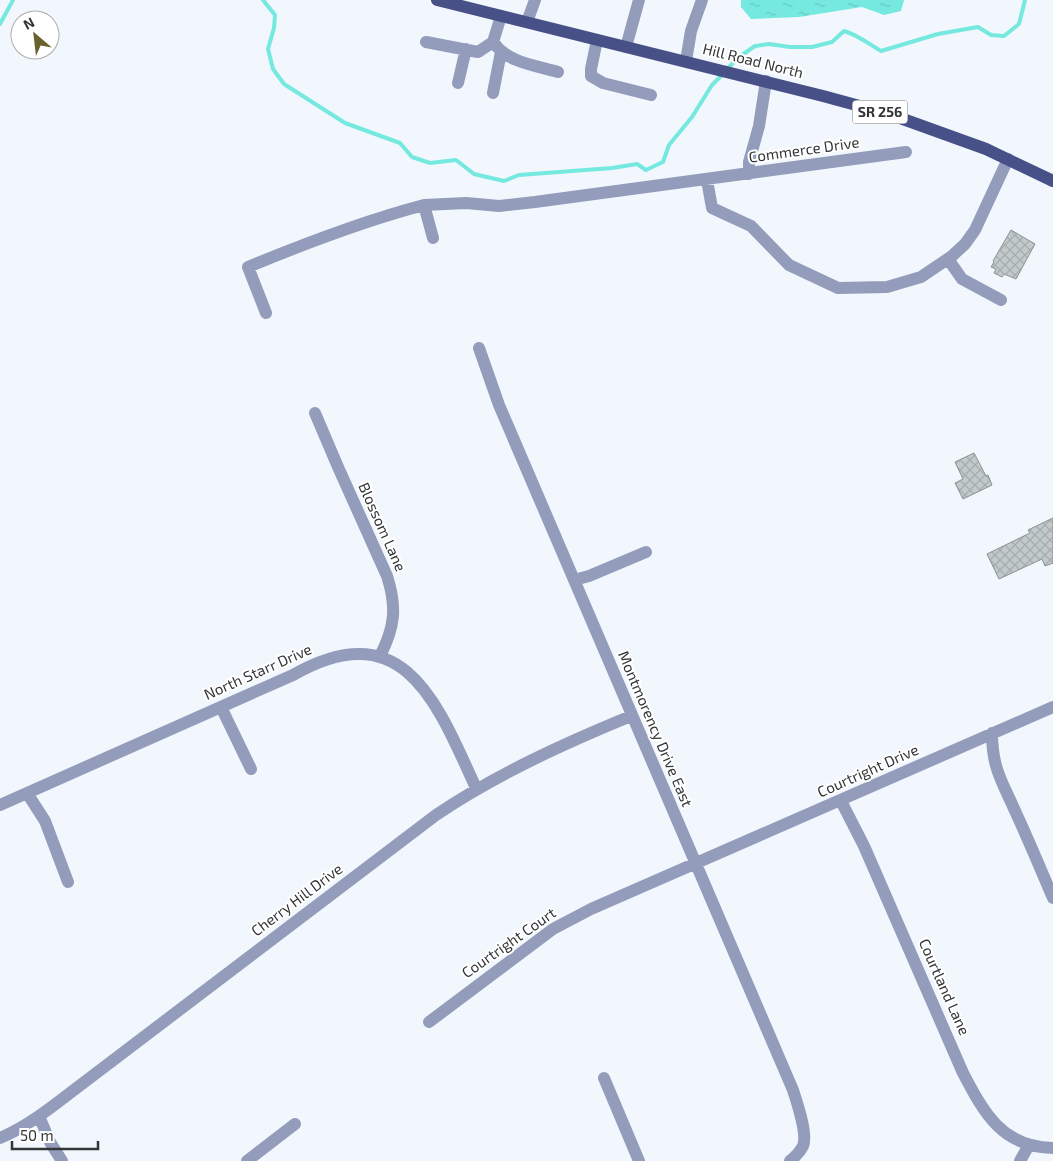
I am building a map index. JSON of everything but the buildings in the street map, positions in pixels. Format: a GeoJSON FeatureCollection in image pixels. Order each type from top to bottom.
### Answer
{"type":"FeatureCollection","features":[{"type":"Feature","properties":{"kind":"main road","name":"Hill Road North"},"geometry":{"type":"LineString","coordinates":[[437,0],[766,81],[889,114],[1008,159],[1053,180]]}},
{"type":"Feature","properties":{"kind":"street"},"geometry":{"type":"LineString","coordinates":[[528,22],[535,0]]}},
{"type":"Feature","properties":{"kind":"street"},"geometry":{"type":"LineString","coordinates":[[626,47],[639,0]]}},
{"type":"Feature","properties":{"kind":"street"},"geometry":{"type":"LineString","coordinates":[[686,61],[691,31],[702,0]]}},
{"type":"Feature","properties":{"kind":"street"},"geometry":{"type":"LineString","coordinates":[[426,42],[478,52],[493,42],[500,16]]}},
{"type":"Feature","properties":{"kind":"street"},"geometry":{"type":"LineString","coordinates":[[597,40],[591,76],[603,83],[651,95]]}},
{"type":"Feature","properties":{"kind":"street"},"geometry":{"type":"LineString","coordinates":[[493,42],[501,52],[511,59],[558,72]]}},
{"type":"Feature","properties":{"kind":"street"},"geometry":{"type":"LineString","coordinates":[[458,83],[466,49]]}},
{"type":"Feature","properties":{"kind":"street"},"geometry":{"type":"LineString","coordinates":[[493,94],[501,52]]}},
{"type":"Feature","properties":{"kind":"street"},"geometry":{"type":"LineString","coordinates":[[749,174],[749,162],[759,126],[766,81]]}},
{"type":"Feature","properties":{"kind":"street","name":"Commerce Drive"},"geometry":{"type":"LineString","coordinates":[[266,313],[248,267],[323,236],[424,205],[466,203],[499,206],[707,180],[906,152]]}},
{"type":"Feature","properties":{"kind":"street"},"geometry":{"type":"LineString","coordinates":[[707,180],[712,208],[751,226],[789,265],[838,288],[886,287],[921,277],[948,259],[965,244],[975,230],[1008,159]]}},
{"type":"Feature","properties":{"kind":"street"},"geometry":{"type":"LineString","coordinates":[[424,205],[433,238]]}},
{"type":"Feature","properties":{"kind":"street"},"geometry":{"type":"LineString","coordinates":[[948,259],[962,279],[1001,300]]}},
{"type":"Feature","properties":{"kind":"street","name":"Montmorency Drive East"},"geometry":{"type":"LineString","coordinates":[[479,348],[499,405],[793,1090],[805,1137],[804,1145],[797,1156],[790,1161]]}},
{"type":"Feature","properties":{"kind":"street","name":"Blossom Lane"},"geometry":{"type":"LineString","coordinates":[[315,413],[387,576],[392,592],[394,609],[392,626],[380,656]]}},
{"type":"Feature","properties":{"kind":"street"},"geometry":{"type":"LineString","coordinates":[[574,580],[589,576],[646,552]]}},
{"type":"Feature","properties":{"kind":"street","name":"North Starr Drive"},"geometry":{"type":"LineString","coordinates":[[0,806],[322,660],[355,653],[380,656],[400,666],[413,676],[442,716],[476,788]]}},
{"type":"Feature","properties":{"kind":"street"},"geometry":{"type":"LineString","coordinates":[[221,707],[252,769]]}},
{"type":"Feature","properties":{"kind":"street","name":"Courtright Drive"},"geometry":{"type":"LineString","coordinates":[[695,863],[1053,707]]}},
{"type":"Feature","properties":{"kind":"street","name":"Cherry Hill Drive"},"geometry":{"type":"LineString","coordinates":[[0,1138],[14,1132],[39,1116],[436,815],[476,788],[569,742],[631,716]]}},
{"type":"Feature","properties":{"kind":"street"},"geometry":{"type":"LineString","coordinates":[[992,733],[993,758],[1001,783],[1017,814],[1053,898]]}},
{"type":"Feature","properties":{"kind":"street"},"geometry":{"type":"LineString","coordinates":[[27,794],[45,822],[68,882]]}},
{"type":"Feature","properties":{"kind":"street","name":"Courtland Lane"},"geometry":{"type":"LineString","coordinates":[[841,800],[864,846],[963,1073],[978,1102],[999,1128],[1013,1138],[1028,1145],[1053,1148]]}},
{"type":"Feature","properties":{"kind":"street","name":"Courtright Court"},"geometry":{"type":"LineString","coordinates":[[429,1022],[553,929],[591,909],[695,863]]}},
{"type":"Feature","properties":{"kind":"street"},"geometry":{"type":"LineString","coordinates":[[604,1078],[639,1161]]}},
{"type":"Feature","properties":{"kind":"street"},"geometry":{"type":"LineString","coordinates":[[39,1116],[50,1142],[62,1161]]}},
{"type":"Feature","properties":{"kind":"street"},"geometry":{"type":"LineString","coordinates":[[247,1161],[295,1124]]}},
{"type":"Feature","properties":{"kind":"street"},"geometry":{"type":"LineString","coordinates":[[1020,1161],[1028,1145]]}},
{"type":"Feature","properties":{"kind":"water"},"geometry":{"type":"Polygon","coordinates":[[[741,0],[904,0],[901,11],[884,15],[862,7],[799,17],[751,19],[741,7],[741,0]]]}},
{"type":"Feature","properties":{"kind":"waterway"},"geometry":{"type":"LineString","coordinates":[[0,24],[13,0]]}},
{"type":"Feature","properties":{"kind":"waterway"},"geometry":{"type":"LineString","coordinates":[[263,0],[275,15],[274,28],[268,49],[273,69],[284,84],[345,123],[400,143],[412,157],[430,163],[456,160],[474,174],[504,181],[519,175],[612,168],[637,164],[646,170],[663,162],[669,145],[692,117],[712,85],[723,74]]}},
{"type":"Feature","properties":{"kind":"waterway"},"geometry":{"type":"LineString","coordinates":[[727,69],[739,57],[755,46],[769,44],[790,47],[812,47],[832,42],[844,31],[859,37],[881,51],[938,34],[978,27],[991,35],[1004,36],[1019,24],[1025,0]]}}]}
